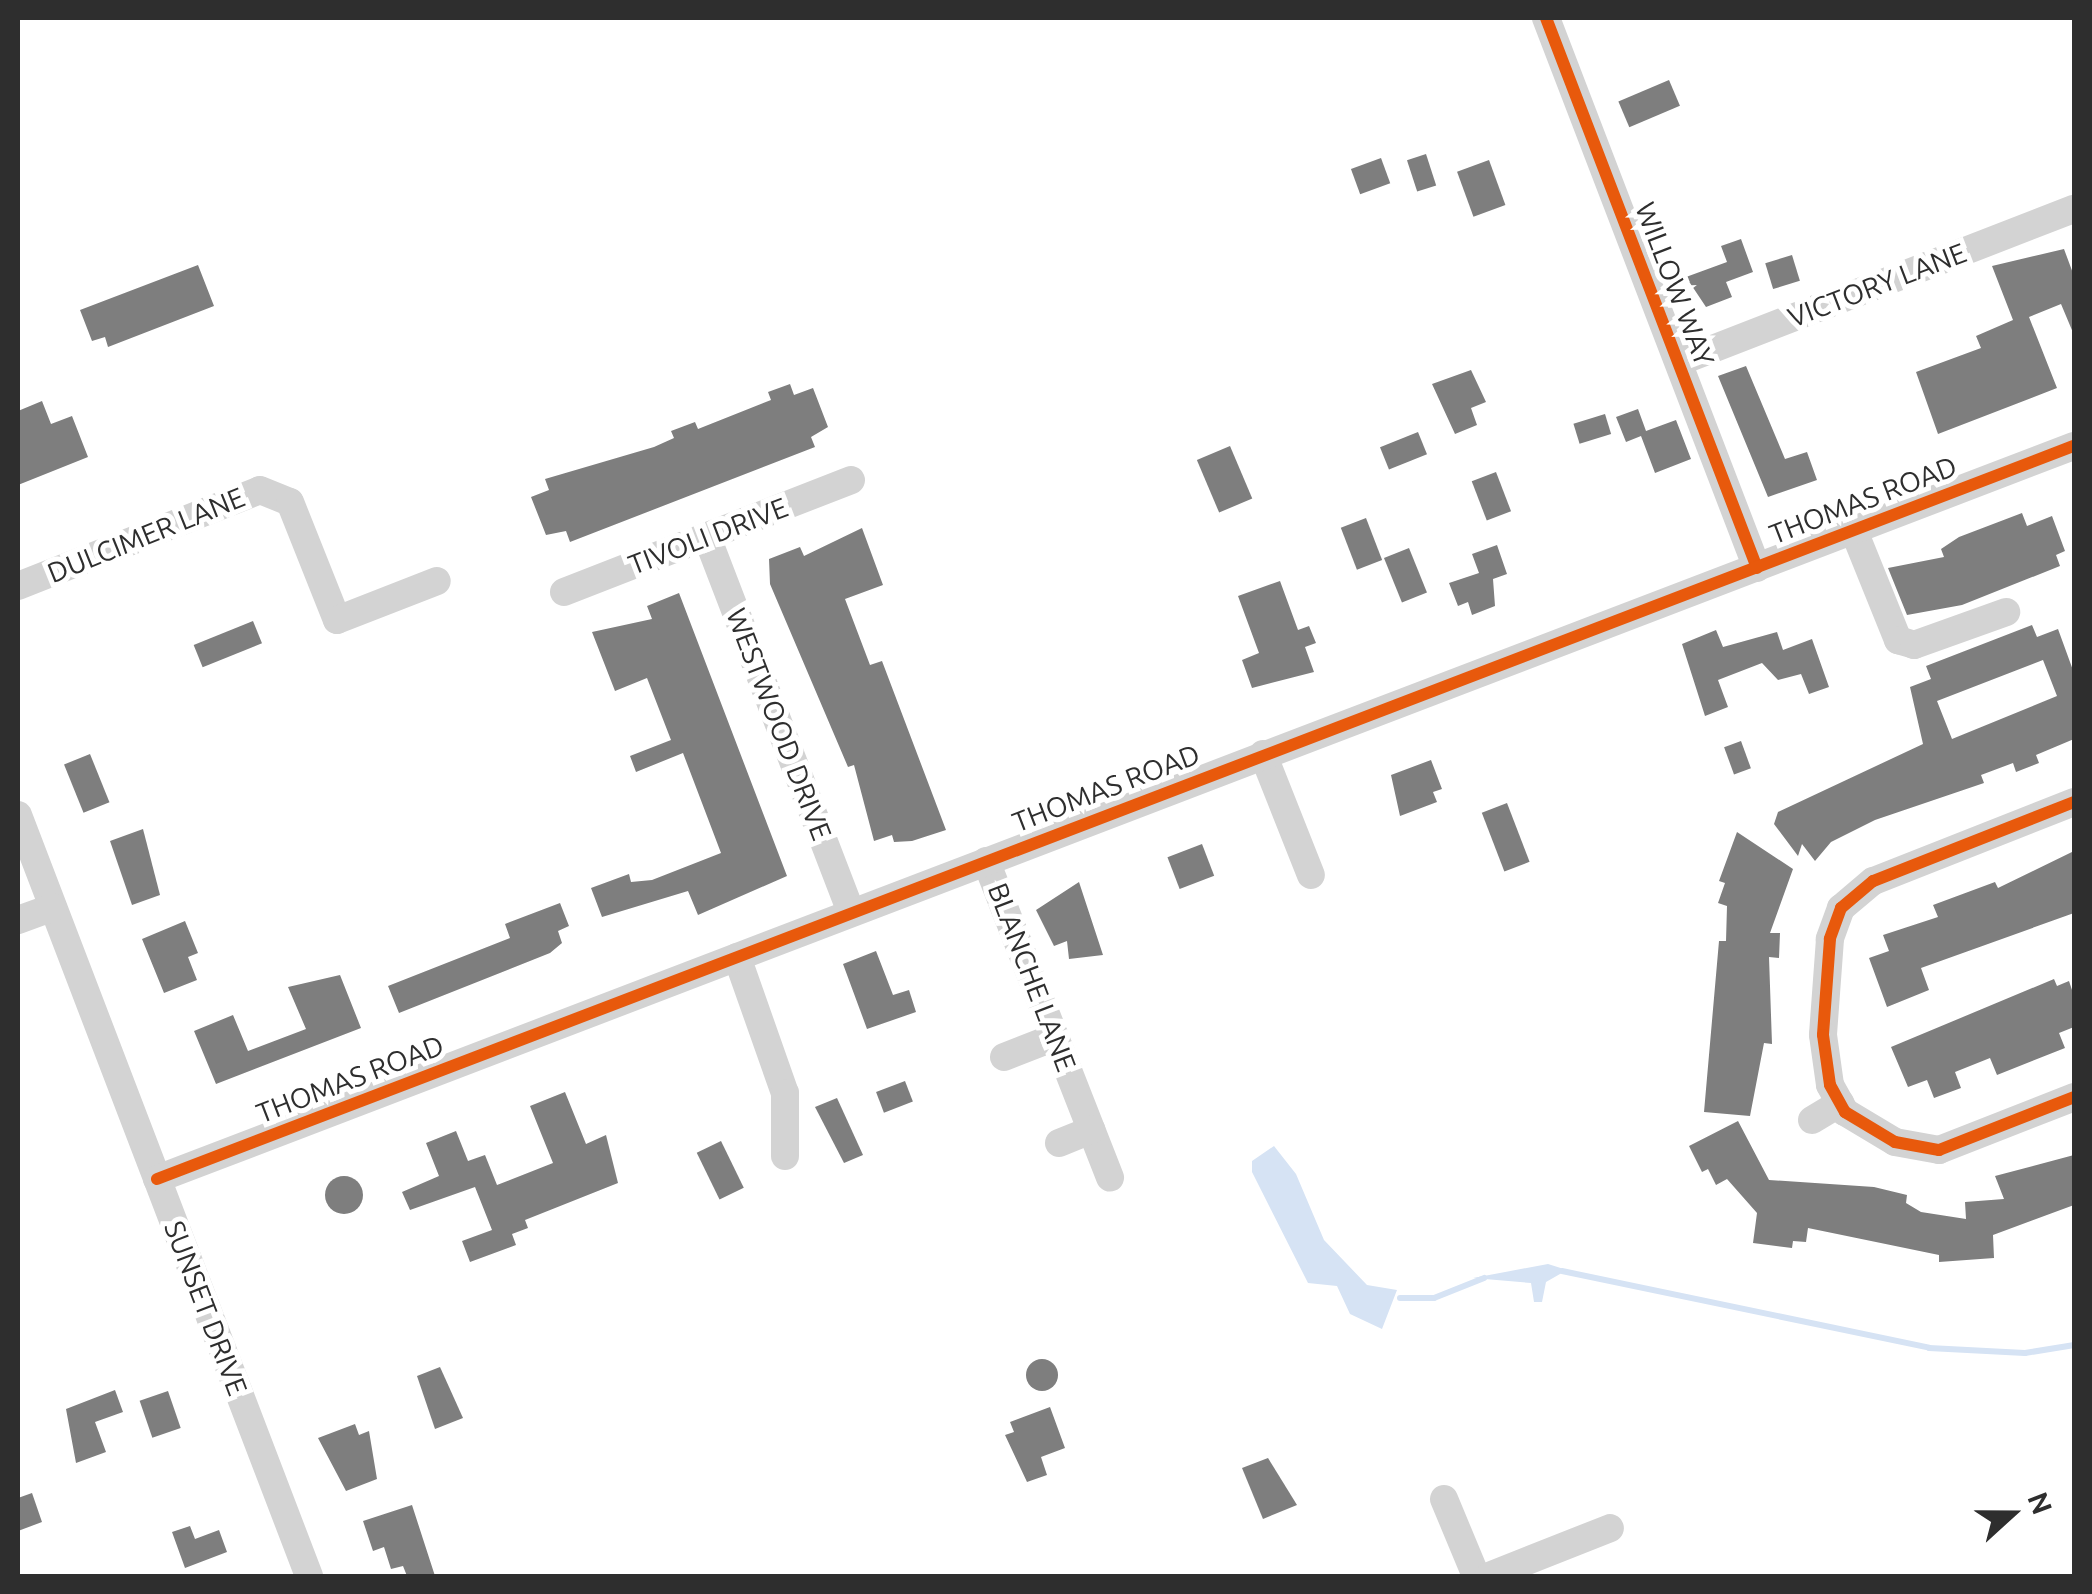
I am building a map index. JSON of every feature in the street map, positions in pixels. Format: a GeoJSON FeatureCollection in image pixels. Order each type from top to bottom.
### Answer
{"type":"FeatureCollection","features":[{"type":"Feature","properties":{"kind":"street","name":"WILLOW WAY"},"geometry":{"type":"LineString","coordinates":[[1546,18],[1757,568]]}},
{"type":"Feature","properties":{"kind":"street","name":"VICTORY LANE"},"geometry":{"type":"LineString","coordinates":[[1679,362],[2074,209]]}},
{"type":"Feature","properties":{"kind":"street","name":"THOMAS ROAD"},"geometry":{"type":"LineString","coordinates":[[156,1179],[2074,446]]}},
{"type":"Feature","properties":{"kind":"street","name":"TIVOLI DRIVE"},"geometry":{"type":"LineString","coordinates":[[564,592],[852,480]]}},
{"type":"Feature","properties":{"kind":"street","name":"DULCIMER LANE"},"geometry":{"type":"LineString","coordinates":[[18,586],[276,490],[290,502],[337,620],[438,581]]}},
{"type":"Feature","properties":{"kind":"street"},"geometry":{"type":"LineString","coordinates":[[1854,530],[1898,640],[1914,645],[2006,612]]}},
{"type":"Feature","properties":{"kind":"street","name":"WESTWOOD DRIVE"},"geometry":{"type":"LineString","coordinates":[[706,536],[851,912]]}},
{"type":"Feature","properties":{"kind":"street"},"geometry":{"type":"LineString","coordinates":[[1263,754],[1312,875]]}},
{"type":"Feature","properties":{"kind":"street"},"geometry":{"type":"LineString","coordinates":[[2074,802],[1873,881],[1841,908],[1830,939],[1823,1035],[1840,1103],[1867,1130],[1939,1150],[2074,1097]]}},
{"type":"Feature","properties":{"kind":"street","name":"SUNSET DRIVE"},"geometry":{"type":"LineString","coordinates":[[18,815],[309,1576]]}},
{"type":"Feature","properties":{"kind":"street","name":"BLANCHE LANE"},"geometry":{"type":"LineString","coordinates":[[986,861],[1110,1178]]}},
{"type":"Feature","properties":{"kind":"street"},"geometry":{"type":"LineString","coordinates":[[18,920],[52,907]]}},
{"type":"Feature","properties":{"kind":"street"},"geometry":{"type":"LineString","coordinates":[[737,956],[785,1093],[785,1156]]}},
{"type":"Feature","properties":{"kind":"street"},"geometry":{"type":"LineString","coordinates":[[1004,1057],[1055,1037]]}},
{"type":"Feature","properties":{"kind":"street"},"geometry":{"type":"LineString","coordinates":[[1812,1120],[1840,1103]]}},
{"type":"Feature","properties":{"kind":"street"},"geometry":{"type":"LineString","coordinates":[[1060,1143],[1092,1130]]}},
{"type":"Feature","properties":{"kind":"street"},"geometry":{"type":"LineString","coordinates":[[1444,1500],[1476,1576]]}},
{"type":"Feature","properties":{"kind":"street"},"geometry":{"type":"LineString","coordinates":[[1490,1576],[1610,1528]]}},
{"type":"Feature","properties":{"kind":"water"},"geometry":{"type":"Polygon","coordinates":[[[1274,1146],[1296,1174],[1324,1240],[1367,1285],[1397,1290],[1382,1329],[1350,1314],[1337,1286],[1308,1283],[1252,1172],[1252,1161],[1274,1146]]]}},
{"type":"Feature","properties":{"kind":"water"},"geometry":{"type":"Polygon","coordinates":[[[1548,1264],[1567,1270],[1546,1282],[1542,1302],[1534,1302],[1531,1283],[1473,1278],[1548,1264]]]}},
{"type":"Feature","properties":{"kind":"building"},"geometry":{"type":"Polygon","coordinates":[[[1669,80],[1680,106],[1629,127],[1618,101],[1669,80]]]}},
{"type":"Feature","properties":{"kind":"building"},"geometry":{"type":"Polygon","coordinates":[[[1426,154],[1436,185],[1417,192],[1407,160],[1426,154]]]}},
{"type":"Feature","properties":{"kind":"building"},"geometry":{"type":"Polygon","coordinates":[[[1381,158],[1390,183],[1360,194],[1351,169],[1381,158]]]}},
{"type":"Feature","properties":{"kind":"building"},"geometry":{"type":"Polygon","coordinates":[[[1489,160],[1505,205],[1473,217],[1457,172],[1489,160]]]}},
{"type":"Feature","properties":{"kind":"building"},"geometry":{"type":"Polygon","coordinates":[[[1741,239],[1753,272],[1726,282],[1732,297],[1706,307],[1686,277],[1727,262],[1721,246],[1741,239]]]}},
{"type":"Feature","properties":{"kind":"building"},"geometry":{"type":"Polygon","coordinates":[[[2064,249],[2074,276],[2074,335],[2061,304],[2029,317],[2057,388],[1938,434],[1916,372],[1981,348],[1976,336],[2013,320],[1992,266],[2064,249]]]}},
{"type":"Feature","properties":{"kind":"building"},"geometry":{"type":"Polygon","coordinates":[[[1792,255],[1800,281],[1773,289],[1765,263],[1792,255]]]}},
{"type":"Feature","properties":{"kind":"building"},"geometry":{"type":"Polygon","coordinates":[[[198,265],[214,306],[108,347],[105,337],[92,341],[80,310],[198,265]]]}},
{"type":"Feature","properties":{"kind":"building"},"geometry":{"type":"Polygon","coordinates":[[[1746,366],[1785,459],[1807,452],[1817,480],[1768,497],[1718,376],[1746,366]]]}},
{"type":"Feature","properties":{"kind":"building"},"geometry":{"type":"Polygon","coordinates":[[[1471,370],[1486,402],[1471,408],[1477,425],[1455,434],[1432,384],[1471,370]]]}},
{"type":"Feature","properties":{"kind":"building"},"geometry":{"type":"Polygon","coordinates":[[[790,384],[794,395],[813,388],[828,427],[811,437],[815,447],[570,542],[566,531],[546,535],[531,497],[549,490],[545,479],[654,447],[674,438],[671,431],[695,422],[698,429],[771,400],[768,392],[790,384]]]}},
{"type":"Feature","properties":{"kind":"building"},"geometry":{"type":"Polygon","coordinates":[[[42,401],[51,424],[72,416],[88,457],[18,485],[18,411],[42,401]]]}},
{"type":"Feature","properties":{"kind":"building"},"geometry":{"type":"Polygon","coordinates":[[[1638,409],[1646,431],[1676,420],[1691,459],[1655,473],[1641,436],[1626,442],[1616,417],[1638,409]]]}},
{"type":"Feature","properties":{"kind":"building"},"geometry":{"type":"Polygon","coordinates":[[[1605,414],[1611,434],[1580,444],[1573,424],[1605,414]]]}},
{"type":"Feature","properties":{"kind":"building"},"geometry":{"type":"Polygon","coordinates":[[[1418,432],[1427,454],[1389,470],[1380,447],[1418,432]]]}},
{"type":"Feature","properties":{"kind":"building"},"geometry":{"type":"Polygon","coordinates":[[[1230,446],[1252,498],[1219,513],[1197,460],[1230,446]]]}},
{"type":"Feature","properties":{"kind":"building"},"geometry":{"type":"Polygon","coordinates":[[[1496,472],[1511,511],[1487,521],[1472,481],[1496,472]]]}},
{"type":"Feature","properties":{"kind":"building"},"geometry":{"type":"Polygon","coordinates":[[[2022,513],[2027,526],[2052,516],[2065,551],[2056,555],[2060,566],[1962,605],[1907,615],[1888,568],[1944,557],[1941,549],[1959,537],[2022,513]]]}},
{"type":"Feature","properties":{"kind":"building"},"geometry":{"type":"Polygon","coordinates":[[[1366,518],[1382,560],[1357,570],[1341,528],[1366,518]]]}},
{"type":"Feature","properties":{"kind":"building"},"geometry":{"type":"Polygon","coordinates":[[[862,528],[883,585],[845,599],[870,665],[882,661],[946,830],[912,841],[894,842],[892,835],[874,841],[854,765],[848,767],[770,584],[769,559],[800,547],[804,556],[862,528]]]}},
{"type":"Feature","properties":{"kind":"building"},"geometry":{"type":"Polygon","coordinates":[[[1497,545],[1507,574],[1493,579],[1495,606],[1472,615],[1468,602],[1458,606],[1449,583],[1479,573],[1472,554],[1497,545]]]}},
{"type":"Feature","properties":{"kind":"building"},"geometry":{"type":"Polygon","coordinates":[[[1409,548],[1427,593],[1402,603],[1384,558],[1409,548]]]}},
{"type":"Feature","properties":{"kind":"building"},"geometry":{"type":"Polygon","coordinates":[[[1280,581],[1298,630],[1309,626],[1316,643],[1305,647],[1314,672],[1252,688],[1242,660],[1259,653],[1238,596],[1280,581]]]}},
{"type":"Feature","properties":{"kind":"building"},"geometry":{"type":"Polygon","coordinates":[[[679,593],[787,876],[698,915],[688,891],[602,917],[591,888],[629,874],[631,882],[652,880],[721,853],[683,753],[636,772],[630,756],[671,740],[647,678],[615,691],[592,632],[652,619],[647,606],[679,593]]]}},
{"type":"Feature","properties":{"kind":"building"},"geometry":{"type":"Polygon","coordinates":[[[253,621],[262,643],[203,667],[194,645],[253,621]]]}},
{"type":"Feature","properties":{"kind":"building"},"geometry":{"type":"Polygon","coordinates":[[[2032,625],[2037,637],[2058,629],[2074,673],[2074,739],[2036,755],[2039,763],[2016,772],[2013,763],[1981,775],[1984,783],[1875,820],[1831,842],[1815,861],[1802,844],[1798,856],[1774,824],[1778,812],[1923,744],[1910,687],[1931,679],[1926,666],[2032,625]],[[2043,660],[1937,701],[1952,739],[2057,696],[2043,660]]]}},
{"type":"Feature","properties":{"kind":"building"},"geometry":{"type":"Polygon","coordinates":[[[1716,630],[1723,647],[1777,632],[1783,650],[1812,639],[1829,687],[1809,694],[1801,674],[1778,680],[1762,663],[1718,680],[1728,707],[1705,716],[1682,644],[1716,630]]]}},
{"type":"Feature","properties":{"kind":"building"},"geometry":{"type":"Polygon","coordinates":[[[1741,741],[1751,768],[1734,774],[1724,747],[1741,741]]]}},
{"type":"Feature","properties":{"kind":"building"},"geometry":{"type":"Polygon","coordinates":[[[90,754],[109,802],[84,813],[64,764],[90,754]]]}},
{"type":"Feature","properties":{"kind":"building"},"geometry":{"type":"Polygon","coordinates":[[[1431,760],[1442,789],[1433,792],[1437,802],[1400,816],[1391,775],[1431,760]]]}},
{"type":"Feature","properties":{"kind":"building"},"geometry":{"type":"Polygon","coordinates":[[[1507,803],[1530,862],[1504,871],[1482,813],[1507,803]]]}},
{"type":"Feature","properties":{"kind":"building"},"geometry":{"type":"Polygon","coordinates":[[[143,829],[160,895],[132,905],[110,841],[143,829]]]}},
{"type":"Feature","properties":{"kind":"building"},"geometry":{"type":"Polygon","coordinates":[[[1737,832],[1793,869],[1770,933],[1780,933],[1779,958],[1769,957],[1772,1044],[1764,1043],[1750,1116],[1704,1112],[1719,941],[1726,941],[1727,906],[1718,903],[1725,883],[1719,881],[1737,832]]]}},
{"type":"Feature","properties":{"kind":"building"},"geometry":{"type":"Polygon","coordinates":[[[1202,844],[1214,876],[1180,889],[1167,857],[1202,844]]]}},
{"type":"Feature","properties":{"kind":"building"},"geometry":{"type":"Polygon","coordinates":[[[2074,851],[2074,913],[1921,968],[1929,990],[1887,1007],[1869,958],[1889,951],[1883,935],[1938,917],[1933,905],[1995,882],[1998,888],[2074,851]]]}},
{"type":"Feature","properties":{"kind":"building"},"geometry":{"type":"Polygon","coordinates":[[[1079,882],[1103,955],[1069,959],[1067,941],[1054,946],[1036,910],[1079,882]]]}},
{"type":"Feature","properties":{"kind":"building"},"geometry":{"type":"Polygon","coordinates":[[[560,903],[569,926],[558,931],[562,943],[550,953],[399,1013],[388,986],[510,938],[505,924],[560,903]]]}},
{"type":"Feature","properties":{"kind":"building"},"geometry":{"type":"Polygon","coordinates":[[[185,921],[198,953],[188,957],[197,980],[164,993],[142,939],[185,921]]]}},
{"type":"Feature","properties":{"kind":"building"},"geometry":{"type":"Polygon","coordinates":[[[876,951],[893,995],[909,990],[916,1012],[867,1029],[843,964],[876,951]]]}},
{"type":"Feature","properties":{"kind":"building"},"geometry":{"type":"Polygon","coordinates":[[[340,975],[361,1028],[216,1084],[194,1031],[233,1015],[248,1051],[306,1029],[288,987],[340,975]]]}},
{"type":"Feature","properties":{"kind":"building"},"geometry":{"type":"Polygon","coordinates":[[[2054,979],[2057,986],[2069,981],[2074,996],[2074,1027],[2059,1033],[2065,1048],[1997,1075],[1990,1058],[1955,1072],[1961,1088],[1934,1098],[1927,1080],[1908,1087],[1891,1047],[2054,979]]]}},
{"type":"Feature","properties":{"kind":"building"},"geometry":{"type":"Polygon","coordinates":[[[905,1081],[913,1102],[884,1113],[876,1092],[905,1081]]]}},
{"type":"Feature","properties":{"kind":"building"},"geometry":{"type":"Polygon","coordinates":[[[565,1092],[586,1144],[606,1135],[618,1183],[525,1220],[528,1228],[512,1234],[516,1245],[470,1262],[462,1241],[492,1230],[475,1187],[410,1210],[402,1192],[439,1176],[426,1143],[456,1131],[468,1161],[485,1155],[497,1185],[553,1163],[530,1106],[565,1092]]]}},
{"type":"Feature","properties":{"kind":"building"},"geometry":{"type":"Polygon","coordinates":[[[837,1098],[863,1155],[844,1163],[815,1107],[837,1098]]]}},
{"type":"Feature","properties":{"kind":"building"},"geometry":{"type":"Polygon","coordinates":[[[1738,1121],[1769,1180],[1874,1187],[1907,1195],[1906,1203],[1921,1212],[1966,1219],[1965,1202],[2004,1199],[1995,1176],[2074,1155],[2074,1205],[1993,1235],[1994,1258],[1939,1262],[1939,1255],[1808,1228],[1806,1242],[1793,1241],[1792,1248],[1753,1243],[1757,1213],[1727,1179],[1716,1185],[1708,1169],[1702,1172],[1689,1146],[1738,1121]]]}},
{"type":"Feature","properties":{"kind":"building"},"geometry":{"type":"Polygon","coordinates":[[[721,1141],[744,1188],[720,1200],[697,1153],[721,1141]]]}},
{"type":"Feature","properties":{"kind":"building"},"geometry":{"type":"Polygon","coordinates":[[[344,1176],[357,1182],[363,1195],[357,1208],[344,1214],[331,1208],[325,1195],[331,1182],[344,1176]]]}},
{"type":"Feature","properties":{"kind":"building"},"geometry":{"type":"Polygon","coordinates":[[[1042,1359],[1054,1363],[1058,1375],[1054,1387],[1042,1391],[1030,1387],[1026,1375],[1030,1363],[1042,1359]]]}},
{"type":"Feature","properties":{"kind":"building"},"geometry":{"type":"Polygon","coordinates":[[[440,1367],[463,1418],[435,1429],[417,1376],[440,1367]]]}},
{"type":"Feature","properties":{"kind":"building"},"geometry":{"type":"Polygon","coordinates":[[[115,1390],[123,1412],[95,1422],[106,1452],[76,1463],[66,1409],[115,1390]]]}},
{"type":"Feature","properties":{"kind":"building"},"geometry":{"type":"Polygon","coordinates":[[[168,1391],[181,1428],[152,1438],[140,1401],[168,1391]]]}},
{"type":"Feature","properties":{"kind":"building"},"geometry":{"type":"Polygon","coordinates":[[[1050,1407],[1065,1448],[1041,1457],[1047,1475],[1027,1482],[1005,1435],[1014,1432],[1010,1422],[1050,1407]]]}},
{"type":"Feature","properties":{"kind":"building"},"geometry":{"type":"Polygon","coordinates":[[[355,1424],[359,1435],[369,1431],[377,1479],[346,1491],[318,1438],[355,1424]]]}},
{"type":"Feature","properties":{"kind":"building"},"geometry":{"type":"Polygon","coordinates":[[[1268,1458],[1297,1505],[1263,1519],[1242,1468],[1268,1458]]]}},
{"type":"Feature","properties":{"kind":"building"},"geometry":{"type":"Polygon","coordinates":[[[32,1493],[42,1522],[18,1531],[18,1498],[32,1493]]]}},
{"type":"Feature","properties":{"kind":"building"},"geometry":{"type":"Polygon","coordinates":[[[412,1505],[435,1576],[407,1576],[403,1566],[391,1569],[384,1547],[373,1551],[363,1521],[412,1505]]]}},
{"type":"Feature","properties":{"kind":"building"},"geometry":{"type":"Polygon","coordinates":[[[190,1526],[195,1539],[219,1530],[227,1552],[185,1568],[172,1532],[190,1526]]]}},
{"type":"Feature","properties":{"kind":"waterway"},"geometry":{"type":"LineString","coordinates":[[1562,1271],[1929,1348],[2025,1353],[2074,1345]]}},
{"type":"Feature","properties":{"kind":"waterway"},"geometry":{"type":"LineString","coordinates":[[1400,1298],[1434,1298],[1484,1278]]}},
{"type":"Feature","properties":{"kind":"cycle path"},"geometry":{"type":"LineString","coordinates":[[1546,18],[1757,568]]}},
{"type":"Feature","properties":{"kind":"cycle path"},"geometry":{"type":"LineString","coordinates":[[157,1179],[2074,446]]}},
{"type":"Feature","properties":{"kind":"cycle path"},"geometry":{"type":"LineString","coordinates":[[2074,802],[1873,881],[1841,908],[1830,939],[1823,1035],[1830,1085],[1845,1112],[1895,1142],[1939,1150],[2074,1097]]}}]}
